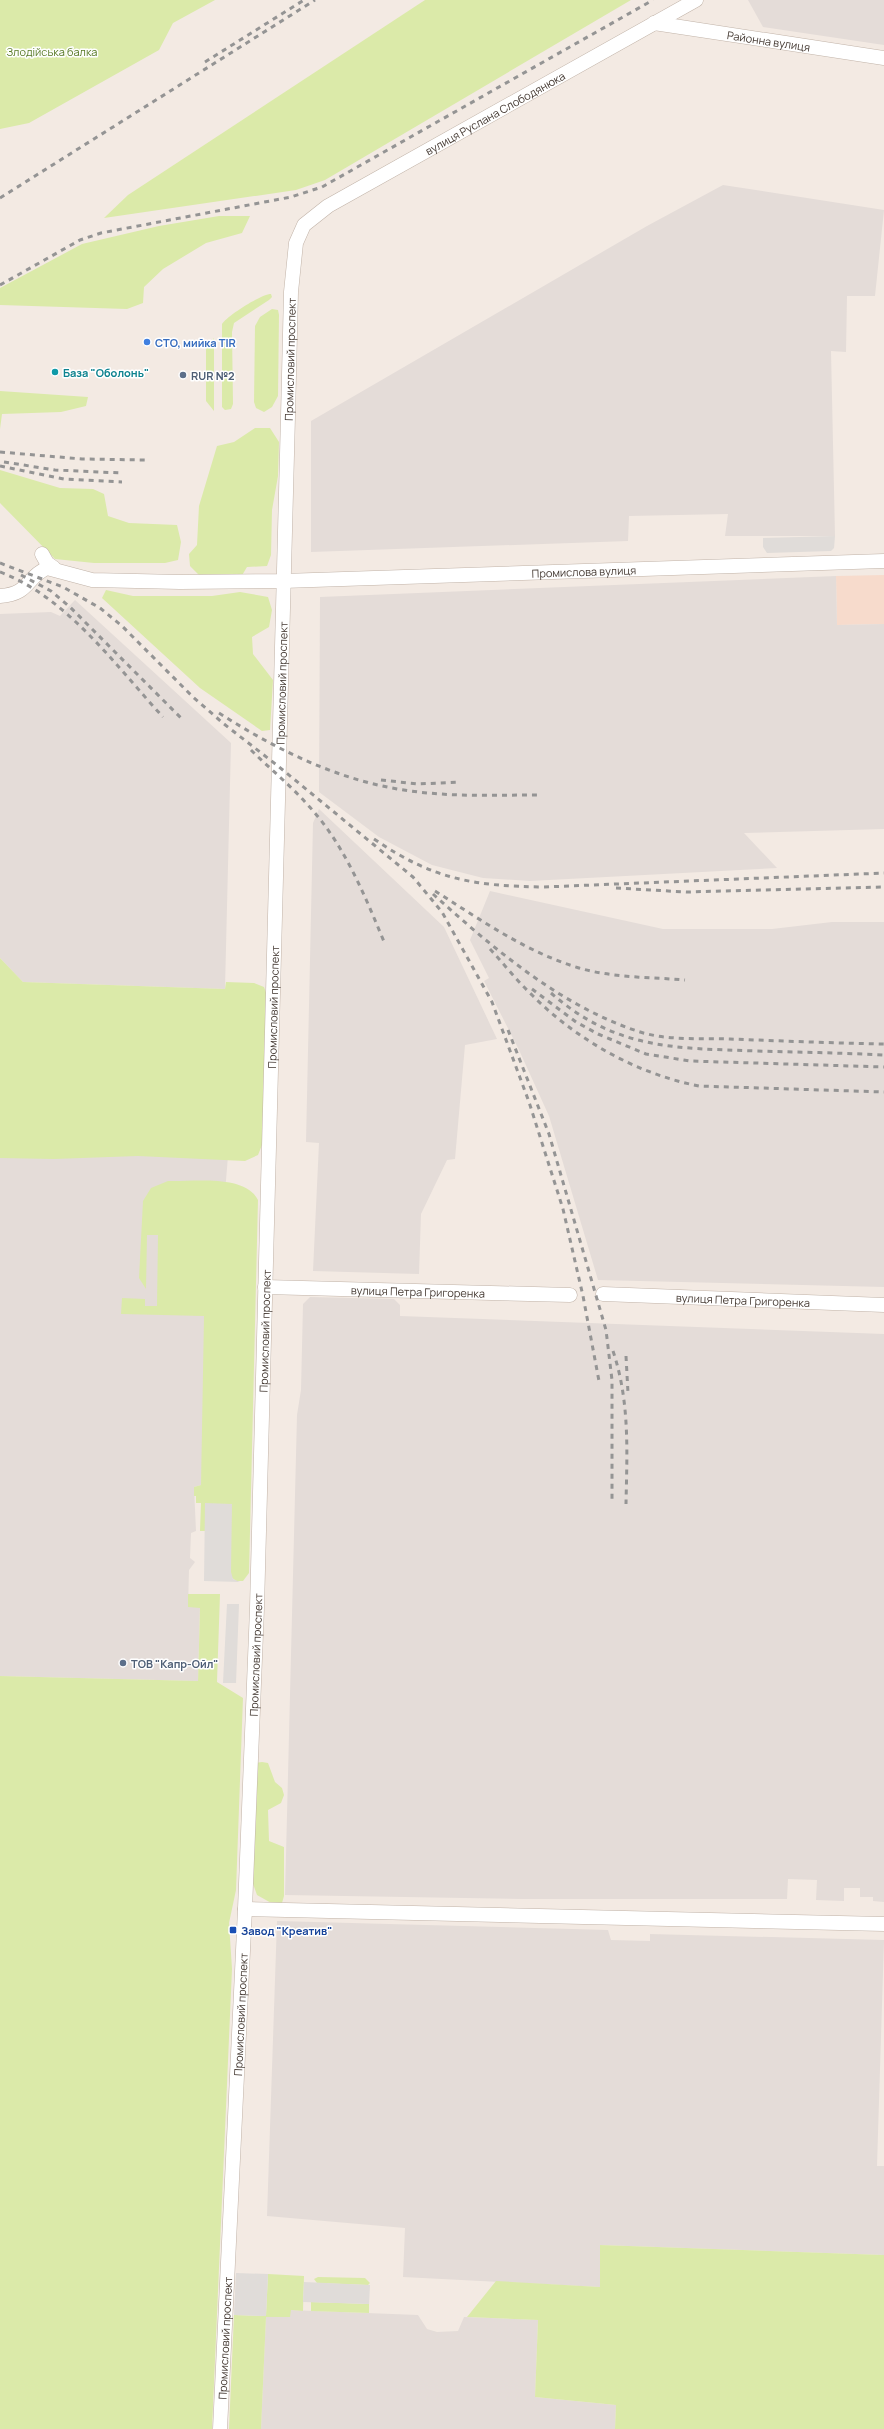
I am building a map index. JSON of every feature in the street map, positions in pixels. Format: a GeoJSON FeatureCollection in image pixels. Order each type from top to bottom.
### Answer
{"type":"FeatureCollection","features":[{"type":"Feature","properties":{"kind":"street","name":"вулиця Руслана Слободянюка"},"geometry":{"type":"LineString","coordinates":[[299,233],[310,219],[328,206],[696,0]]}},
{"type":"Feature","properties":{"kind":"street","name":"Районна вулиця"},"geometry":{"type":"LineString","coordinates":[[654,23],[884,58]]}},
{"type":"Feature","properties":{"kind":"street","name":"Промисловий проспект"},"geometry":{"type":"LineString","coordinates":[[220,2429],[245,1909],[257,1608],[283,581],[292,292],[294,253],[299,233]]}},
{"type":"Feature","properties":{"kind":"street"},"geometry":{"type":"LineString","coordinates":[[42,554],[47,564],[54,568]]}},
{"type":"Feature","properties":{"kind":"street","name":"Промислова вулиця"},"geometry":{"type":"LineString","coordinates":[[54,568],[76,576],[105,580],[283,581],[884,561]]}},
{"type":"Feature","properties":{"kind":"street"},"geometry":{"type":"LineString","coordinates":[[0,596],[17,594],[41,571],[47,568],[54,568]]}},
{"type":"Feature","properties":{"kind":"street","name":"вулиця Петра Григоренка"},"geometry":{"type":"LineString","coordinates":[[265,1287],[570,1295]]}},
{"type":"Feature","properties":{"kind":"street","name":"вулиця Петра Григоренка"},"geometry":{"type":"LineString","coordinates":[[603,1294],[884,1304]]}},
{"type":"Feature","properties":{"kind":"street"},"geometry":{"type":"LineString","coordinates":[[245,1909],[884,1924]]}},
{"type":"Feature","properties":{"kind":"shaded area"},"geometry":{"type":"Polygon","coordinates":[[[748,0],[884,0],[884,45],[763,27],[748,0]]]}},
{"type":"Feature","properties":{"kind":"shaded area"},"geometry":{"type":"Polygon","coordinates":[[[723,185],[884,210],[875,296],[847,296],[846,352],[831,351],[835,536],[725,536],[728,514],[629,516],[628,541],[311,552],[311,421],[647,226],[723,185]]]}},
{"type":"Feature","properties":{"kind":"shaded area"},"geometry":{"type":"Polygon","coordinates":[[[835,536],[834,548],[831,551],[767,553],[763,547],[763,538],[835,536]]]}},
{"type":"Feature","properties":{"kind":"shaded area"},"geometry":{"type":"Polygon","coordinates":[[[884,575],[884,624],[837,625],[836,576],[884,575]]]}},
{"type":"Feature","properties":{"kind":"shaded area"},"geometry":{"type":"Polygon","coordinates":[[[836,576],[837,625],[884,624],[884,829],[744,833],[777,868],[530,881],[483,878],[432,865],[379,837],[319,792],[320,597],[836,576]]]}},
{"type":"Feature","properties":{"kind":"shaded area"},"geometry":{"type":"Polygon","coordinates":[[[75,600],[231,743],[225,989],[23,982],[0,958],[0,614],[51,612],[60,616],[75,600]]]}},
{"type":"Feature","properties":{"kind":"shaded area"},"geometry":{"type":"Polygon","coordinates":[[[319,809],[444,927],[497,1039],[465,1045],[455,1159],[447,1160],[421,1214],[419,1274],[313,1271],[319,1143],[306,1142],[313,823],[319,809]]]}},
{"type":"Feature","properties":{"kind":"shaded area"},"geometry":{"type":"Polygon","coordinates":[[[490,891],[663,929],[772,929],[832,922],[884,922],[884,1287],[598,1280],[549,1116],[519,1050],[484,981],[489,978],[470,940],[490,891]]]}},
{"type":"Feature","properties":{"kind":"shaded area"},"geometry":{"type":"Polygon","coordinates":[[[0,1102],[228,1156],[201,1485],[194,1487],[196,1531],[191,1533],[190,1558],[195,1562],[189,1570],[188,1607],[200,1607],[198,1681],[0,1676],[0,1102]]]}},
{"type":"Feature","properties":{"kind":"shaded area"},"geometry":{"type":"Polygon","coordinates":[[[310,1297],[394,1299],[400,1305],[400,1316],[884,1334],[884,1902],[873,1901],[873,1897],[860,1897],[860,1888],[844,1888],[844,1901],[816,1900],[817,1880],[788,1879],[787,1899],[522,1899],[285,1895],[297,1415],[301,1390],[303,1304],[310,1297]]]}},
{"type":"Feature","properties":{"kind":"shaded area"},"geometry":{"type":"Polygon","coordinates":[[[205,1503],[232,1504],[231,1572],[233,1579],[240,1582],[204,1581],[205,1503]]]}},
{"type":"Feature","properties":{"kind":"shaded area"},"geometry":{"type":"Polygon","coordinates":[[[227,1604],[239,1604],[236,1683],[223,1683],[227,1604]]]}},
{"type":"Feature","properties":{"kind":"shaded area"},"geometry":{"type":"Polygon","coordinates":[[[277,1921],[608,1930],[611,1940],[650,1941],[650,1934],[884,1940],[877,2166],[884,2166],[884,2255],[601,2245],[600,2287],[403,2277],[405,2228],[267,2216],[277,1921]]]}},
{"type":"Feature","properties":{"kind":"shaded area"},"geometry":{"type":"Polygon","coordinates":[[[236,2273],[268,2274],[266,2316],[234,2315],[236,2273]]]}},
{"type":"Feature","properties":{"kind":"shaded area"},"geometry":{"type":"Polygon","coordinates":[[[304,2282],[370,2285],[369,2304],[303,2302],[304,2282]]]}},
{"type":"Feature","properties":{"kind":"shaded area"},"geometry":{"type":"Polygon","coordinates":[[[290,2310],[418,2315],[427,2329],[437,2332],[458,2331],[464,2317],[538,2320],[535,2397],[616,2405],[615,2429],[261,2429],[266,2316],[290,2317],[290,2310]]]}},
{"type":"Feature","properties":{"kind":"green space","name":"Злодійська балка"},"geometry":{"type":"Polygon","coordinates":[[[0,0],[215,0],[173,23],[159,50],[29,123],[0,129],[0,0]]]}},
{"type":"Feature","properties":{"kind":"green space"},"geometry":{"type":"Polygon","coordinates":[[[425,0],[631,0],[325,180],[296,190],[104,218],[128,195],[425,0]]]}},
{"type":"Feature","properties":{"kind":"green space"},"geometry":{"type":"Polygon","coordinates":[[[219,216],[250,216],[242,233],[206,243],[163,269],[144,287],[143,303],[127,309],[0,305],[0,288],[82,244],[159,226],[219,216]]]}},
{"type":"Feature","properties":{"kind":"green space"},"geometry":{"type":"Polygon","coordinates":[[[271,294],[272,297],[269,300],[234,323],[232,332],[233,404],[231,409],[225,410],[222,407],[222,324],[230,316],[245,306],[271,294]]]}},
{"type":"Feature","properties":{"kind":"green space"},"geometry":{"type":"Polygon","coordinates":[[[272,309],[278,310],[279,315],[278,396],[272,407],[264,412],[256,408],[254,402],[255,326],[260,317],[272,309]]]}},
{"type":"Feature","properties":{"kind":"green space"},"geometry":{"type":"Polygon","coordinates":[[[214,338],[214,411],[206,401],[206,349],[214,338]]]}},
{"type":"Feature","properties":{"kind":"green space"},"geometry":{"type":"Polygon","coordinates":[[[0,391],[88,397],[86,406],[61,412],[2,414],[0,429],[0,391]]]}},
{"type":"Feature","properties":{"kind":"green space"},"geometry":{"type":"Polygon","coordinates":[[[255,428],[270,428],[279,442],[278,476],[272,510],[271,555],[267,566],[247,567],[241,577],[202,578],[190,566],[189,554],[197,545],[199,506],[217,446],[234,442],[255,428]]]}},
{"type":"Feature","properties":{"kind":"green space"},"geometry":{"type":"Polygon","coordinates":[[[0,470],[60,488],[93,489],[104,494],[108,516],[129,523],[177,525],[181,542],[178,560],[165,563],[94,563],[55,559],[0,503],[0,470]]]}},
{"type":"Feature","properties":{"kind":"green space"},"geometry":{"type":"Polygon","coordinates":[[[106,590],[133,596],[212,596],[240,592],[268,597],[272,610],[269,627],[252,637],[253,654],[273,680],[270,730],[262,731],[200,688],[102,598],[106,590]]]}},
{"type":"Feature","properties":{"kind":"green space"},"geometry":{"type":"Polygon","coordinates":[[[0,958],[23,982],[225,989],[226,982],[254,983],[264,987],[267,995],[262,1145],[258,1155],[245,1161],[138,1156],[54,1159],[0,1158],[0,958]]]}},
{"type":"Feature","properties":{"kind":"green space"},"geometry":{"type":"Polygon","coordinates":[[[168,1181],[218,1181],[230,1183],[242,1186],[251,1192],[258,1200],[249,1573],[243,1581],[236,1581],[231,1577],[206,1503],[205,1531],[200,1531],[201,1503],[196,1503],[196,1496],[194,1496],[194,1487],[201,1485],[204,1316],[121,1314],[122,1298],[145,1299],[145,1306],[157,1306],[158,1235],[147,1235],[146,1289],[139,1278],[143,1201],[151,1188],[168,1181]]]}},
{"type":"Feature","properties":{"kind":"green space"},"geometry":{"type":"Polygon","coordinates":[[[188,1594],[220,1594],[217,1682],[243,1698],[236,1890],[229,1923],[232,1969],[212,2429],[0,2429],[0,1676],[198,1681],[200,1608],[188,1607],[188,1594]]]}},
{"type":"Feature","properties":{"kind":"green space"},"geometry":{"type":"Polygon","coordinates":[[[255,1763],[268,1763],[275,1782],[282,1788],[284,1795],[281,1803],[268,1810],[269,1841],[284,1847],[284,1896],[282,1903],[273,1904],[257,1895],[251,1878],[255,1763]]]}},
{"type":"Feature","properties":{"kind":"green space"},"geometry":{"type":"Polygon","coordinates":[[[600,2245],[884,2255],[884,2429],[615,2429],[616,2405],[535,2397],[538,2320],[467,2317],[496,2281],[600,2287],[600,2245]]]}},
{"type":"Feature","properties":{"kind":"green space"},"geometry":{"type":"Polygon","coordinates":[[[268,2274],[304,2276],[303,2311],[291,2310],[290,2317],[266,2317],[261,2429],[229,2429],[234,2315],[266,2316],[268,2274]]]}},
{"type":"Feature","properties":{"kind":"green space"},"geometry":{"type":"Polygon","coordinates":[[[318,2277],[365,2278],[370,2283],[368,2285],[317,2283],[314,2279],[318,2277]]]}},
{"type":"Feature","properties":{"kind":"green space"},"geometry":{"type":"Polygon","coordinates":[[[311,2302],[369,2304],[369,2313],[311,2311],[311,2302]]]}},
{"type":"Feature","properties":{"kind":"railway"},"geometry":{"type":"LineString","coordinates":[[205,62],[304,0]]}},
{"type":"Feature","properties":{"kind":"railway"},"geometry":{"type":"LineString","coordinates":[[0,198],[315,0]]}},
{"type":"Feature","properties":{"kind":"railway"},"geometry":{"type":"LineString","coordinates":[[0,285],[80,240],[101,233],[291,197],[322,187],[653,0]]}},
{"type":"Feature","properties":{"kind":"railway"},"geometry":{"type":"LineString","coordinates":[[0,452],[82,459],[146,460]]}},
{"type":"Feature","properties":{"kind":"railway"},"geometry":{"type":"LineString","coordinates":[[4,462],[55,470],[122,473]]}},
{"type":"Feature","properties":{"kind":"railway"},"geometry":{"type":"LineString","coordinates":[[0,466],[64,479],[122,482]]}},
{"type":"Feature","properties":{"kind":"railway"},"geometry":{"type":"LineString","coordinates":[[0,563],[63,587],[100,608],[122,626],[193,697],[224,724],[278,766],[413,877],[442,912],[492,1002],[529,1102],[563,1209],[583,1296],[599,1381]]}},
{"type":"Feature","properties":{"kind":"railway"},"geometry":{"type":"LineString","coordinates":[[0,572],[24,583],[47,598],[68,615],[89,634],[163,717]]}},
{"type":"Feature","properties":{"kind":"railway"},"geometry":{"type":"LineString","coordinates":[[21,575],[51,591],[70,607],[181,718]]}},
{"type":"Feature","properties":{"kind":"railway"},"geometry":{"type":"LineString","coordinates":[[219,713],[287,752],[335,772],[385,787],[443,794],[538,795]]}},
{"type":"Feature","properties":{"kind":"railway"},"geometry":{"type":"LineString","coordinates":[[251,750],[299,796],[319,818],[331,835],[361,888],[385,944]]}},
{"type":"Feature","properties":{"kind":"railway"},"geometry":{"type":"LineString","coordinates":[[381,780],[418,784],[459,782]]}},
{"type":"Feature","properties":{"kind":"railway"},"geometry":{"type":"LineString","coordinates":[[374,839],[416,864],[436,872],[455,878],[496,885],[544,887],[884,873]]}},
{"type":"Feature","properties":{"kind":"railway"},"geometry":{"type":"LineString","coordinates":[[616,888],[686,892],[884,887]]}},
{"type":"Feature","properties":{"kind":"railway"},"geometry":{"type":"LineString","coordinates":[[435,891],[504,934],[559,961],[579,968],[605,974],[685,980]]}},
{"type":"Feature","properties":{"kind":"railway"},"geometry":{"type":"LineString","coordinates":[[433,894],[479,935],[528,973],[581,1006],[608,1020],[637,1031],[671,1038],[884,1044]]}},
{"type":"Feature","properties":{"kind":"railway"},"geometry":{"type":"LineString","coordinates":[[490,949],[527,990],[550,1012],[569,1027],[609,1053],[653,1073],[699,1086],[884,1092]]}},
{"type":"Feature","properties":{"kind":"railway"},"geometry":{"type":"LineString","coordinates":[[532,989],[576,1022],[598,1034],[646,1054],[690,1061],[884,1067]]}},
{"type":"Feature","properties":{"kind":"railway"},"geometry":{"type":"LineString","coordinates":[[551,993],[575,1012],[599,1026],[623,1036],[648,1042],[699,1049],[884,1055]]}},
{"type":"Feature","properties":{"kind":"railway"},"geometry":{"type":"LineString","coordinates":[[508,1030],[549,1134],[606,1330],[612,1380],[612,1503]]}},
{"type":"Feature","properties":{"kind":"railway"},"geometry":{"type":"LineString","coordinates":[[613,1351],[625,1408],[627,1446],[626,1504]]}},
{"type":"Feature","properties":{"kind":"railway"},"geometry":{"type":"LineString","coordinates":[[626,1356],[628,1393]]}},
{"type":"Feature","properties":{"kind":"place","name":"СТО, мийка TIR"},"geometry":{"type":"Point","coordinates":[147,342]}},
{"type":"Feature","properties":{"kind":"place","name":"База \"Оболонь\""},"geometry":{"type":"Point","coordinates":[55,372]}},
{"type":"Feature","properties":{"kind":"place","name":"RUR №2"},"geometry":{"type":"Point","coordinates":[183,375]}},
{"type":"Feature","properties":{"kind":"place","name":"ТОВ \"Капр-Ойл\""},"geometry":{"type":"Point","coordinates":[123,1663]}},
{"type":"Feature","properties":{"kind":"place","name":"Завод \"Креатив\""},"geometry":{"type":"Point","coordinates":[233,1930]}}]}
